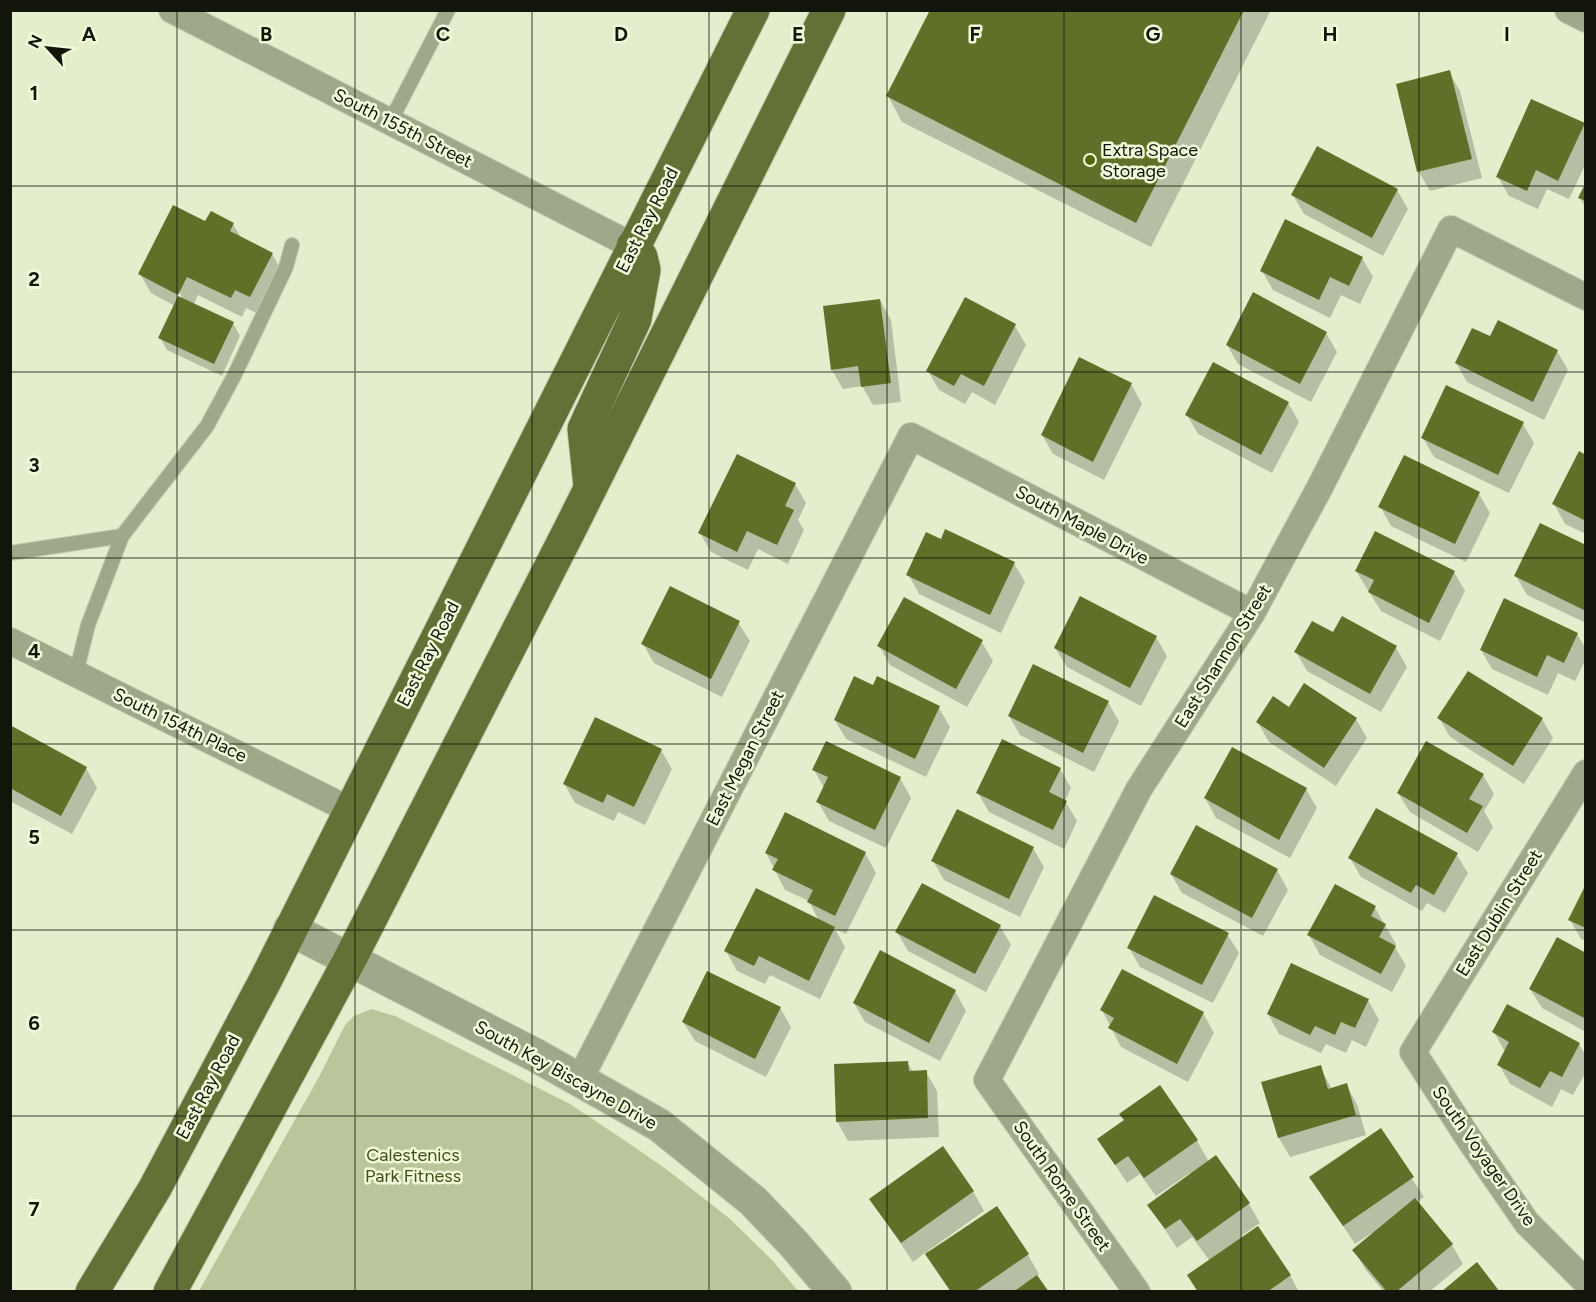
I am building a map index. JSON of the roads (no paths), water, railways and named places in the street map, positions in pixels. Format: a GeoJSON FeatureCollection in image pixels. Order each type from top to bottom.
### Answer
{"type":"FeatureCollection","features":[{"type":"Feature","properties":{"kind":"main road","name":"East Ray Road"},"geometry":{"type":"LineString","coordinates":[[92,1292],[155,1188],[290,929],[753,10]]}},
{"type":"Feature","properties":{"kind":"main road"},"geometry":{"type":"LineString","coordinates":[[170,1292],[349,961],[829,10]]}},
{"type":"Feature","properties":{"kind":"main road"},"geometry":{"type":"LineString","coordinates":[[590,486],[584,429],[635,319],[644,270],[641,257],[633,246]]}},
{"type":"Feature","properties":{"kind":"street","name":"South 155th Street"},"geometry":{"type":"LineString","coordinates":[[172,10],[633,246]]}},
{"type":"Feature","properties":{"kind":"street"},"geometry":{"type":"LineString","coordinates":[[1569,10],[1586,19]]}},
{"type":"Feature","properties":{"kind":"street","name":"East Shannon Street"},"geometry":{"type":"LineString","coordinates":[[987,1080],[1139,789],[1252,614],[1320,487],[1451,229],[1586,297]]}},
{"type":"Feature","properties":{"kind":"street","name":"South Maple Drive"},"geometry":{"type":"LineString","coordinates":[[911,436],[1252,614]]}},
{"type":"Feature","properties":{"kind":"street","name":"East Megan Street"},"geometry":{"type":"LineString","coordinates":[[580,1079],[911,436]]}},
{"type":"Feature","properties":{"kind":"street","name":"South 154th Place"},"geometry":{"type":"LineString","coordinates":[[10,641],[350,810]]}},
{"type":"Feature","properties":{"kind":"street","name":"East Dublin Street"},"geometry":{"type":"LineString","coordinates":[[1413,1052],[1586,773]]}},
{"type":"Feature","properties":{"kind":"street","name":"South Key Biscayne Drive"},"geometry":{"type":"LineString","coordinates":[[290,929],[580,1079],[659,1125],[753,1202],[794,1244],[835,1292]]}},
{"type":"Feature","properties":{"kind":"street","name":"South Voyager Drive"},"geometry":{"type":"LineString","coordinates":[[1413,1052],[1527,1223],[1586,1282]]}},
{"type":"Feature","properties":{"kind":"street","name":"South Rome Street"},"geometry":{"type":"LineString","coordinates":[[987,1080],[1137,1292]]}},
{"type":"Feature","properties":{"kind":"lane"},"geometry":{"type":"LineString","coordinates":[[390,122],[448,10]]}},
{"type":"Feature","properties":{"kind":"lane"},"geometry":{"type":"LineString","coordinates":[[75,673],[88,625],[122,536],[207,426],[234,376],[286,267],[292,245]]}},
{"type":"Feature","properties":{"kind":"lane"},"geometry":{"type":"LineString","coordinates":[[10,553],[122,536]]}},
{"type":"Feature","properties":{"kind":"place","name":"Extra Space Storage"},"geometry":{"type":"Point","coordinates":[1090,160]}},
{"type":"Feature","properties":{"kind":"park label","name":"Calestenics Park Fitness"},"geometry":{"type":"Point","coordinates":[413,1165]}}]}
